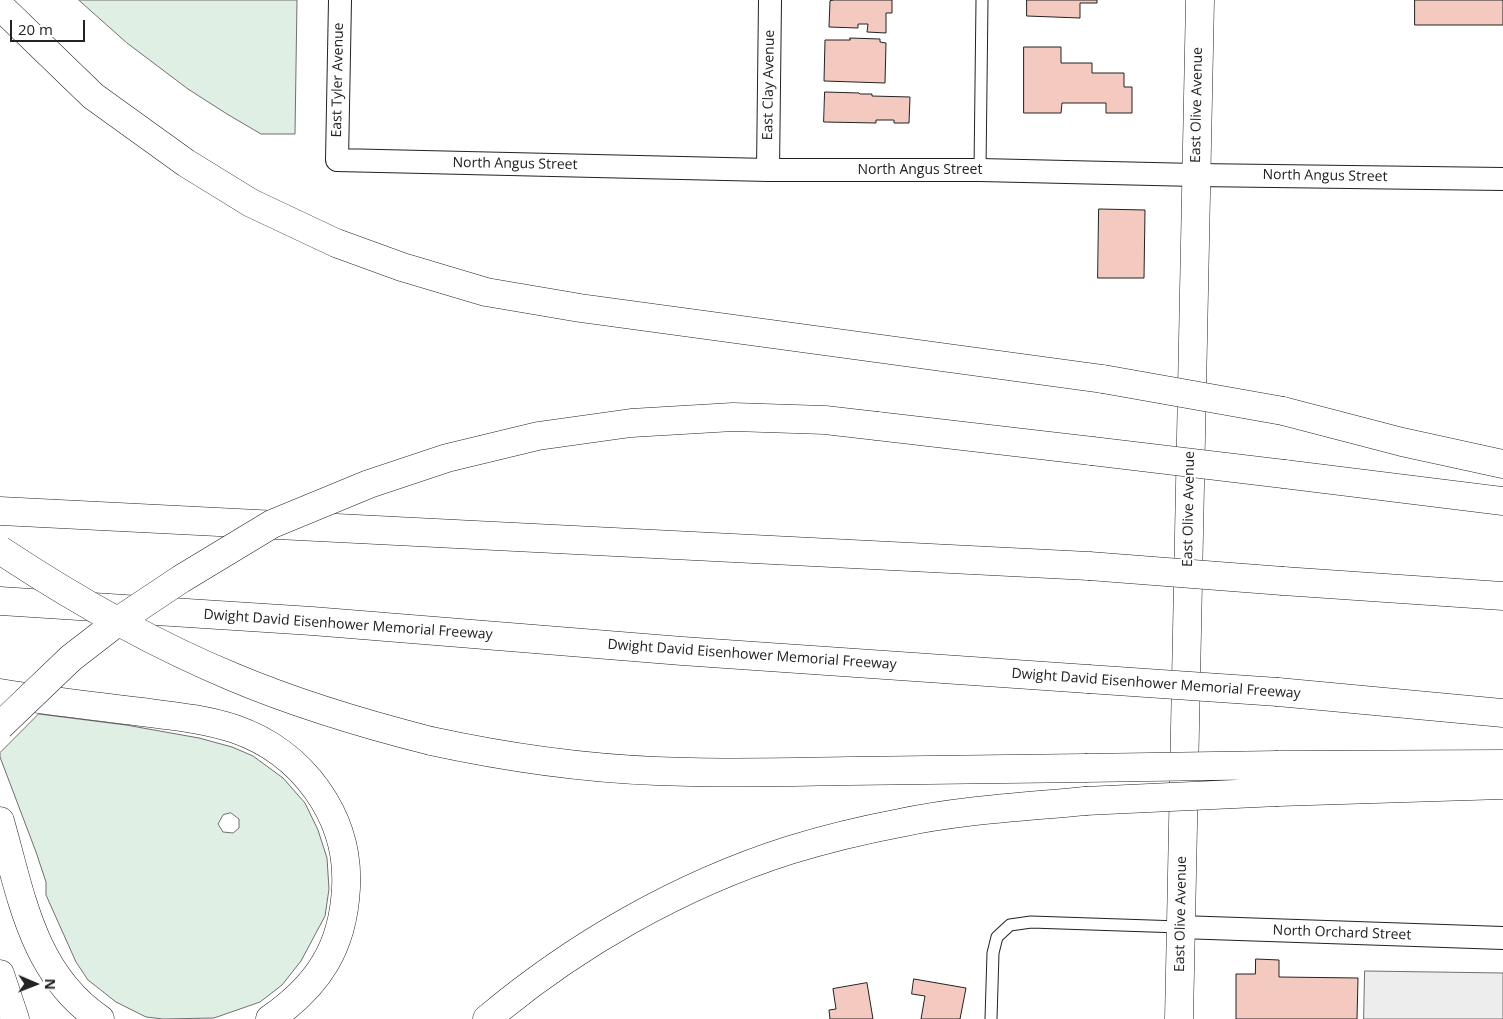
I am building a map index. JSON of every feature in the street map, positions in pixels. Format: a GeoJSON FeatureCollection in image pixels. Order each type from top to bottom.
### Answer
{"type":"FeatureCollection","features":[{"type":"Feature","properties":{"kind":"main road","name":"East Olive Avenue"},"geometry":{"type":"LineString","coordinates":[[1179,1019],[1200,0]]}},
{"type":"Feature","properties":{"kind":"main road"},"geometry":{"type":"LineString","coordinates":[[0,6],[93,96],[186,163],[251,204],[336,243],[402,267],[486,292],[580,308],[1103,379],[1284,411],[1402,442],[1503,464]]}},
{"type":"Feature","properties":{"kind":"main road"},"geometry":{"type":"LineString","coordinates":[[0,726],[71,658],[124,617],[181,579],[272,524],[369,484],[430,463],[538,436],[631,423],[752,417],[825,420],[1503,500]]}},
{"type":"Feature","properties":{"kind":"main road"},"geometry":{"type":"LineString","coordinates":[[0,511],[1089,566],[1503,596]]}},
{"type":"Feature","properties":{"kind":"main road"},"geometry":{"type":"LineString","coordinates":[[0,550],[87,605],[142,634],[224,673],[278,695],[331,713],[431,741],[493,753],[603,768],[657,771],[787,772],[1085,768],[1278,779],[1503,784]]}},
{"type":"Feature","properties":{"kind":"main road","name":"Dwight David Eisenhower Memorial Freeway"},"geometry":{"type":"LineString","coordinates":[[0,600],[312,621],[682,651],[1278,692],[1503,714]]}},
{"type":"Feature","properties":{"kind":"main road"},"geometry":{"type":"LineString","coordinates":[[0,693],[200,719],[236,729],[263,741],[302,771],[321,794],[335,820],[344,850],[347,880],[345,912],[337,939],[325,965],[309,987],[287,1007],[270,1019]]}},
{"type":"Feature","properties":{"kind":"main road"},"geometry":{"type":"LineString","coordinates":[[487,1019],[548,971],[594,941],[641,914],[682,894],[750,864],[790,850],[901,822],[970,812],[1278,779],[1503,764]]}},
{"type":"Feature","properties":{"kind":"main road"},"geometry":{"type":"LineString","coordinates":[[0,821],[30,925],[41,953],[73,997],[100,1019]]}},
{"type":"Feature","properties":{"kind":"main road"},"geometry":{"type":"LineString","coordinates":[[0,974],[15,1019]]}},
{"type":"Feature","properties":{"kind":"street","name":"East Tyler Avenue"},"geometry":{"type":"LineString","coordinates":[[337,160],[340,0]]}},
{"type":"Feature","properties":{"kind":"street","name":"East Clay Avenue"},"geometry":{"type":"LineString","coordinates":[[768,170],[770,0]]}},
{"type":"Feature","properties":{"kind":"street","name":"North Angus Street"},"geometry":{"type":"LineString","coordinates":[[337,160],[768,170],[980,170],[1503,179]]}},
{"type":"Feature","properties":{"kind":"street","name":"North Orchard Street"},"geometry":{"type":"LineString","coordinates":[[1180,927],[1503,938]]}},
{"type":"Feature","properties":{"kind":"lane"},"geometry":{"type":"LineString","coordinates":[[980,170],[982,0]]}},
{"type":"Feature","properties":{"kind":"lane"},"geometry":{"type":"LineString","coordinates":[[991,1019],[993,953],[997,937],[1010,925],[1031,922],[1180,927]]}},
{"type":"Feature","properties":{"kind":"green space"},"geometry":{"type":"Polygon","coordinates":[[[79,0],[297,0],[295,134],[261,134],[227,114],[188,89],[127,43],[79,0]]]}},
{"type":"Feature","properties":{"kind":"green space"},"geometry":{"type":"Polygon","coordinates":[[[39,714],[126,725],[199,738],[232,747],[253,756],[283,778],[305,803],[318,830],[327,858],[329,889],[325,916],[301,961],[282,985],[260,1002],[214,1018],[163,1019],[146,1017],[116,1002],[88,980],[76,962],[46,895],[46,882],[0,753],[39,714]],[[231,813],[223,815],[218,824],[223,832],[233,833],[239,828],[239,819],[231,813]]]}},
{"type":"Feature","properties":{"kind":"shaded area"},"geometry":{"type":"Polygon","coordinates":[[[1365,971],[1503,973],[1503,1019],[1364,1019],[1365,971]]]}},
{"type":"Feature","properties":{"kind":"building"},"geometry":{"type":"Polygon","coordinates":[[[892,0],[892,13],[886,13],[886,33],[867,32],[868,24],[858,24],[858,28],[829,27],[830,1],[892,0]]]}},
{"type":"Feature","properties":{"kind":"building"},"geometry":{"type":"Polygon","coordinates":[[[1027,0],[1097,0],[1097,3],[1080,3],[1080,18],[1027,16],[1027,0]]]}},
{"type":"Feature","properties":{"kind":"building"},"geometry":{"type":"Polygon","coordinates":[[[1415,0],[1503,0],[1503,25],[1415,25],[1415,0]]]}},
{"type":"Feature","properties":{"kind":"building"},"geometry":{"type":"Polygon","coordinates":[[[850,38],[880,39],[880,42],[886,43],[885,83],[824,81],[825,40],[850,40],[850,38]]]}},
{"type":"Feature","properties":{"kind":"building"},"geometry":{"type":"Polygon","coordinates":[[[1024,47],[1061,47],[1061,63],[1092,63],[1092,73],[1124,73],[1124,87],[1132,87],[1132,113],[1106,113],[1106,103],[1062,103],[1061,113],[1024,113],[1024,47]]]}},
{"type":"Feature","properties":{"kind":"building"},"geometry":{"type":"Polygon","coordinates":[[[825,92],[910,97],[909,123],[894,123],[894,120],[876,120],[876,123],[824,122],[825,92]]]}},
{"type":"Feature","properties":{"kind":"building"},"geometry":{"type":"Polygon","coordinates":[[[1099,209],[1145,210],[1144,278],[1098,278],[1099,209]]]}},
{"type":"Feature","properties":{"kind":"building"},"geometry":{"type":"Polygon","coordinates":[[[1256,959],[1279,960],[1279,977],[1358,978],[1357,1019],[1236,1019],[1236,974],[1255,974],[1256,959]]]}},
{"type":"Feature","properties":{"kind":"building"},"geometry":{"type":"Polygon","coordinates":[[[914,979],[966,988],[960,1019],[921,1019],[925,996],[912,994],[914,979]]]}},
{"type":"Feature","properties":{"kind":"building"},"geometry":{"type":"Polygon","coordinates":[[[867,983],[873,1019],[830,1019],[829,1010],[836,1009],[833,989],[867,983]]]}}]}
